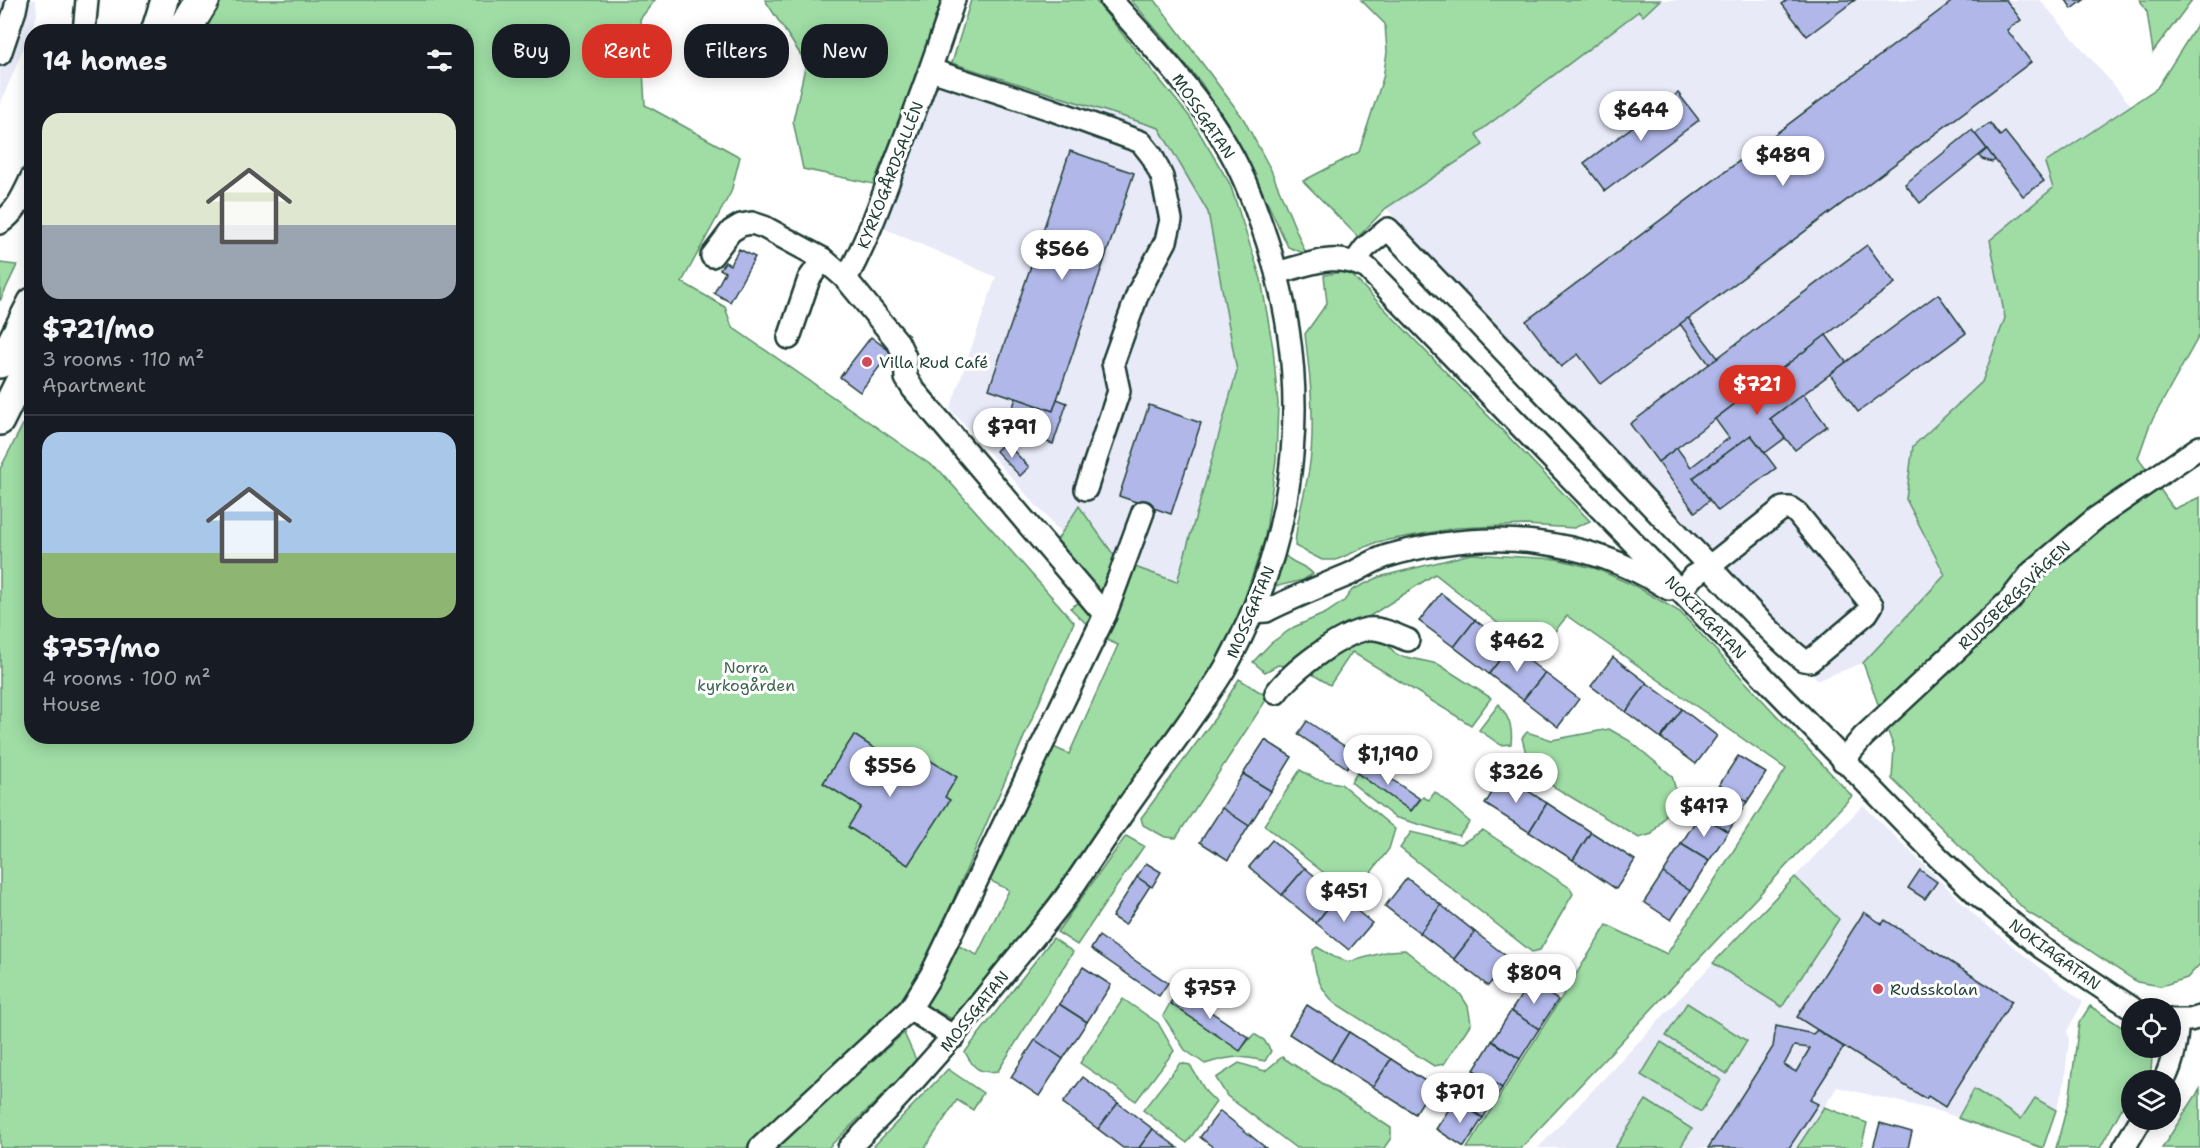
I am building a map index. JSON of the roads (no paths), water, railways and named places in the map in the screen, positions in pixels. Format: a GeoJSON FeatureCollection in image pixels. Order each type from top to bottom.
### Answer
{"type":"FeatureCollection","features":[{"type":"Feature","properties":{"kind":"highway"},"geometry":{"type":"LineString","coordinates":[[188,24],[203,0]]}},
{"type":"Feature","properties":{"kind":"main road"},"geometry":{"type":"LineString","coordinates":[[158,24],[165,0]]}},
{"type":"Feature","properties":{"kind":"main road"},"geometry":{"type":"LineString","coordinates":[[180,24],[187,0]]}},
{"type":"Feature","properties":{"kind":"main road"},"geometry":{"type":"LineString","coordinates":[[0,364],[24,318]]}},
{"type":"Feature","properties":{"kind":"main road"},"geometry":{"type":"LineString","coordinates":[[0,421],[24,372]]}},
{"type":"Feature","properties":{"kind":"street"},"geometry":{"type":"LineString","coordinates":[[0,53],[17,0]]}},
{"type":"Feature","properties":{"kind":"street"},"geometry":{"type":"LineString","coordinates":[[85,24],[87,0]]}},
{"type":"Feature","properties":{"kind":"street","name":"KYRKOGÅRDSALLÉN"},"geometry":{"type":"LineString","coordinates":[[846,279],[862,249],[931,70],[954,0]]}},
{"type":"Feature","properties":{"kind":"street","name":"MOSSGATAN"},"geometry":{"type":"LineString","coordinates":[[849,1148],[954,1037],[1064,899],[1204,700],[1229,662],[1253,612],[1280,532],[1292,461],[1294,385],[1290,330],[1277,273],[1255,204],[1228,147],[1167,61],[1111,0]]}},
{"type":"Feature","properties":{"kind":"street"},"geometry":{"type":"LineString","coordinates":[[931,70],[1141,142],[1152,156],[1162,177],[1171,220],[1166,241],[1138,293],[1113,363],[1119,391],[1086,489]]}},
{"type":"Feature","properties":{"kind":"street"},"geometry":{"type":"LineString","coordinates":[[0,224],[10,216],[24,194]]}},
{"type":"Feature","properties":{"kind":"street"},"geometry":{"type":"LineString","coordinates":[[712,256],[731,231],[741,225],[752,223],[764,226],[823,259],[846,279],[898,342],[905,357],[906,378],[913,389],[1105,615]]}},
{"type":"Feature","properties":{"kind":"street"},"geometry":{"type":"LineString","coordinates":[[1277,273],[1324,260],[1342,259],[1355,262],[1365,248],[1388,229],[1710,566],[1803,660],[1810,661],[1867,613],[1872,605],[1797,513],[1790,508],[1783,508],[1710,566],[1693,576],[1681,591]]}},
{"type":"Feature","properties":{"kind":"street"},"geometry":{"type":"LineString","coordinates":[[789,338],[809,279],[823,259]]}},
{"type":"Feature","properties":{"kind":"street","name":"NOKIAGATAN"},"geometry":{"type":"LineString","coordinates":[[1355,262],[1380,279],[1843,761],[1977,894],[2042,948],[2121,1001]]}},
{"type":"Feature","properties":{"kind":"street","name":"RUDSBERGSVÄGEN"},"geometry":{"type":"LineString","coordinates":[[1843,761],[1863,737],[2010,600],[2032,573],[2096,518],[2200,447]]}},
{"type":"Feature","properties":{"kind":"street"},"geometry":{"type":"LineString","coordinates":[[760,1148],[910,1009],[932,975],[1105,615],[1143,512]]}},
{"type":"Feature","properties":{"kind":"street"},"geometry":{"type":"LineString","coordinates":[[1253,612],[1266,611],[1386,557],[1456,542],[1524,540],[1562,544],[1620,562],[1697,607]]}},
{"type":"Feature","properties":{"kind":"street"},"geometry":{"type":"LineString","coordinates":[[1276,693],[1299,669],[1344,637],[1369,628],[1408,640]]}},
{"type":"Feature","properties":{"kind":"street"},"geometry":{"type":"LineString","coordinates":[[910,1009],[954,1037]]}},
{"type":"Feature","properties":{"kind":"street"},"geometry":{"type":"LineString","coordinates":[[2181,1020],[2200,1017]]}},
{"type":"Feature","properties":{"kind":"street"},"geometry":{"type":"LineString","coordinates":[[2124,1148],[2135,1130]]}},
{"type":"Feature","properties":{"kind":"place","name":"Villa Rud Café"},"geometry":{"type":"Point","coordinates":[867,362]}},
{"type":"Feature","properties":{"kind":"place","name":"Rudsskolan"},"geometry":{"type":"Point","coordinates":[1878,989]}},
{"type":"Feature","properties":{"kind":"park label","name":"Norra kyrkogården"},"geometry":{"type":"Point","coordinates":[746,676]}}]}
